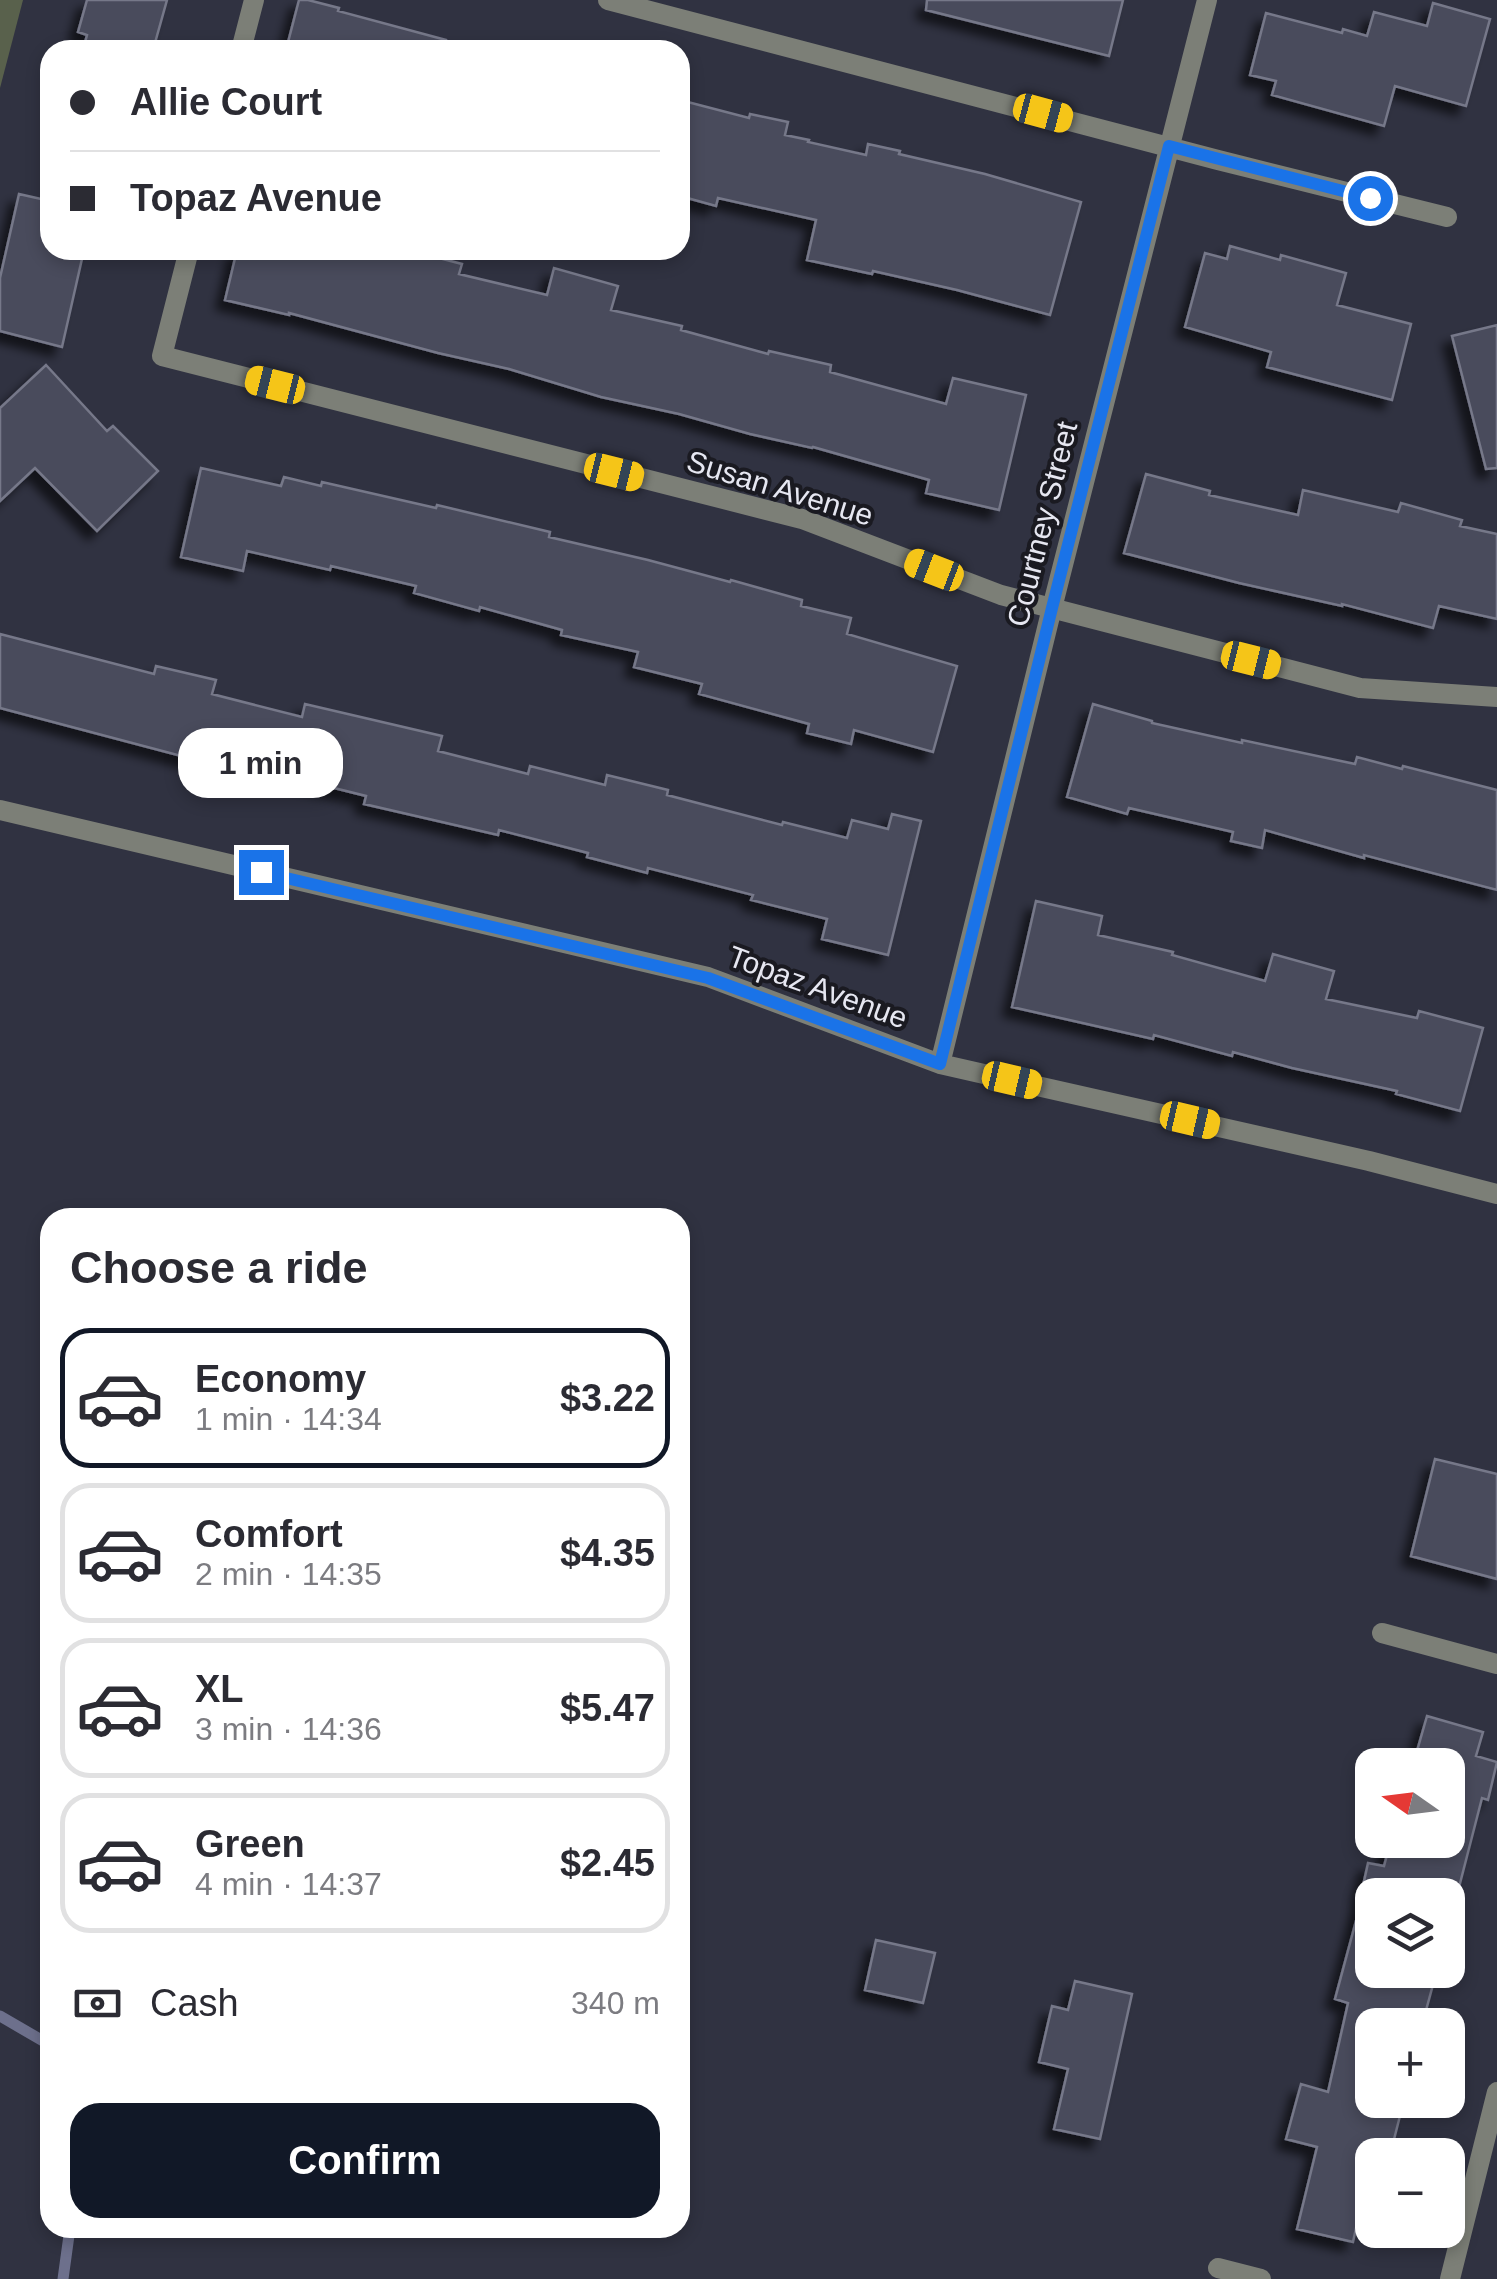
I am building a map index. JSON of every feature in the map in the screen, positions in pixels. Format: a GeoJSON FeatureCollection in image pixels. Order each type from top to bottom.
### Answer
{"type":"FeatureCollection","features":[{"type":"Feature","properties":{"kind":"street"},"geometry":{"type":"LineString","coordinates":[[244,40],[254,0]]}},
{"type":"Feature","properties":{"kind":"street"},"geometry":{"type":"LineString","coordinates":[[608,0],[1447,217]]}},
{"type":"Feature","properties":{"kind":"street","name":"Courtney Street"},"geometry":{"type":"LineString","coordinates":[[940,1064],[1207,0]]}},
{"type":"Feature","properties":{"kind":"street","name":"Susan Avenue"},"geometry":{"type":"LineString","coordinates":[[186,260],[162,356],[802,520],[1001,595],[1360,688],[1497,697]]}},
{"type":"Feature","properties":{"kind":"street","name":"Topaz Avenue"},"geometry":{"type":"LineString","coordinates":[[0,810],[708,978],[940,1064],[1369,1160],[1497,1194]]}},
{"type":"Feature","properties":{"kind":"street"},"geometry":{"type":"LineString","coordinates":[[1382,1633],[1497,1664]]}},
{"type":"Feature","properties":{"kind":"street"},"geometry":{"type":"LineString","coordinates":[[1450,2279],[1497,2092]]}},
{"type":"Feature","properties":{"kind":"street"},"geometry":{"type":"LineString","coordinates":[[1218,2268],[1261,2279]]}},
{"type":"Feature","properties":{"kind":"green space"},"geometry":{"type":"Polygon","coordinates":[[[0,0],[23,0],[0,88],[0,0]]]}},
{"type":"Feature","properties":{"kind":"building"},"geometry":{"type":"Polygon","coordinates":[[[87,0],[167,0],[156,40],[86,40],[87,35],[78,32],[87,0]]]}},
{"type":"Feature","properties":{"kind":"building"},"geometry":{"type":"Polygon","coordinates":[[[299,0],[308,0],[446,40],[289,40],[299,0]]]}},
{"type":"Feature","properties":{"kind":"building"},"geometry":{"type":"Polygon","coordinates":[[[927,0],[1123,0],[1109,56],[926,10],[927,0]]]}},
{"type":"Feature","properties":{"kind":"building"},"geometry":{"type":"Polygon","coordinates":[[[1433,3],[1490,19],[1466,106],[1395,86],[1384,126],[1272,95],[1276,81],[1250,75],[1266,13],[1367,36],[1374,12],[1427,26],[1433,3]]]}},
{"type":"Feature","properties":{"kind":"building"},"geometry":{"type":"Polygon","coordinates":[[[690,103],[749,118],[750,114],[788,122],[785,135],[808,142],[866,155],[868,144],[900,151],[899,154],[1081,202],[1050,315],[957,290],[807,260],[816,220],[718,198],[716,206],[690,199],[690,103]]]}},
{"type":"Feature","properties":{"kind":"building"},"geometry":{"type":"Polygon","coordinates":[[[19,194],[40,199],[40,260],[82,260],[62,347],[0,331],[0,278],[19,194]]]}},
{"type":"Feature","properties":{"kind":"building"},"geometry":{"type":"Polygon","coordinates":[[[1230,246],[1346,273],[1337,305],[1411,324],[1392,400],[1267,367],[1271,352],[1185,327],[1205,253],[1227,259],[1230,246]]]}},
{"type":"Feature","properties":{"kind":"building"},"geometry":{"type":"Polygon","coordinates":[[[235,260],[447,260],[462,264],[459,274],[547,295],[554,268],[618,286],[611,310],[682,326],[681,330],[768,354],[769,351],[831,365],[830,372],[946,404],[953,378],[1026,395],[999,510],[926,493],[929,480],[813,447],[225,300],[235,260]]]}},
{"type":"Feature","properties":{"kind":"building"},"geometry":{"type":"Polygon","coordinates":[[[1497,325],[1497,468],[1486,469],[1452,336],[1497,325]]]}},
{"type":"Feature","properties":{"kind":"building"},"geometry":{"type":"Polygon","coordinates":[[[46,365],[107,431],[113,426],[158,471],[97,531],[35,468],[0,501],[0,408],[46,365]]]}},
{"type":"Feature","properties":{"kind":"building"},"geometry":{"type":"Polygon","coordinates":[[[201,468],[281,486],[284,477],[436,508],[437,505],[550,532],[549,537],[731,580],[802,600],[801,606],[851,618],[847,634],[957,666],[933,752],[854,730],[851,744],[807,733],[809,724],[699,694],[702,684],[634,667],[638,652],[561,635],[562,630],[480,607],[479,611],[414,593],[416,586],[247,551],[243,571],[181,557],[201,468]]]}},
{"type":"Feature","properties":{"kind":"building"},"geometry":{"type":"Polygon","coordinates":[[[1146,474],[1210,491],[1209,495],[1298,515],[1303,490],[1398,512],[1401,503],[1462,520],[1460,526],[1497,534],[1497,619],[1439,606],[1433,628],[1124,553],[1146,474]]]}},
{"type":"Feature","properties":{"kind":"building"},"geometry":{"type":"Polygon","coordinates":[[[0,634],[154,674],[156,666],[216,680],[212,694],[302,717],[305,704],[442,736],[438,751],[528,774],[530,766],[605,785],[607,775],[668,790],[667,795],[847,838],[852,820],[888,829],[892,814],[921,821],[888,955],[822,939],[827,919],[751,900],[753,895],[648,868],[647,873],[499,830],[498,835],[364,804],[366,796],[274,773],[272,780],[0,708],[0,634]]]}},
{"type":"Feature","properties":{"kind":"building"},"geometry":{"type":"Polygon","coordinates":[[[1093,704],[1152,723],[1242,743],[1355,764],[1357,757],[1497,790],[1497,890],[1265,830],[1262,848],[1231,841],[1233,832],[1129,808],[1127,814],[1067,797],[1093,704]]]}},
{"type":"Feature","properties":{"kind":"building"},"geometry":{"type":"Polygon","coordinates":[[[1036,901],[1102,916],[1098,935],[1173,952],[1172,955],[1265,981],[1273,954],[1334,971],[1326,999],[1417,1018],[1419,1011],[1483,1028],[1460,1111],[1396,1094],[1397,1091],[1233,1052],[1232,1056],[1154,1035],[1153,1039],[1012,1007],[1036,901]]]}},
{"type":"Feature","properties":{"kind":"building"},"geometry":{"type":"Polygon","coordinates":[[[1435,1459],[1497,1474],[1497,1579],[1411,1556],[1435,1459]]]}},
{"type":"Feature","properties":{"kind":"building"},"geometry":{"type":"Polygon","coordinates":[[[1427,1716],[1483,1732],[1476,1756],[1497,1762],[1488,1800],[1482,1798],[1461,1878],[1365,1878],[1368,1863],[1384,1866],[1386,1858],[1465,1858],[1465,1748],[1418,1748],[1427,1716]]]}},
{"type":"Feature","properties":{"kind":"building"},"geometry":{"type":"Polygon","coordinates":[[[1355,1925],[1355,1988],[1432,1988],[1427,2008],[1355,2008],[1355,2118],[1399,2118],[1394,2138],[1355,2138],[1353,2242],[1297,2229],[1317,2147],[1286,2139],[1301,2084],[1328,2092],[1348,2003],[1335,1999],[1355,1925]]]}},
{"type":"Feature","properties":{"kind":"building"},"geometry":{"type":"Polygon","coordinates":[[[876,1940],[935,1953],[923,2003],[865,1990],[876,1940]]]}},
{"type":"Feature","properties":{"kind":"building"},"geometry":{"type":"Polygon","coordinates":[[[1075,1981],[1132,1994],[1100,2139],[1054,2129],[1068,2069],[1039,2062],[1052,2006],[1068,2010],[1075,1981]]]}},
{"type":"Feature","properties":{"kind":"waterway"},"geometry":{"type":"LineString","coordinates":[[0,2016],[40,2039]]}},
{"type":"Feature","properties":{"kind":"waterway"},"geometry":{"type":"LineString","coordinates":[[63,2279],[69,2238]]}},
{"type":"Feature","properties":{"kind":"route"},"geometry":{"type":"LineString","coordinates":[[261,872],[708,978],[940,1064],[1169,146],[1370,198]]}}]}
